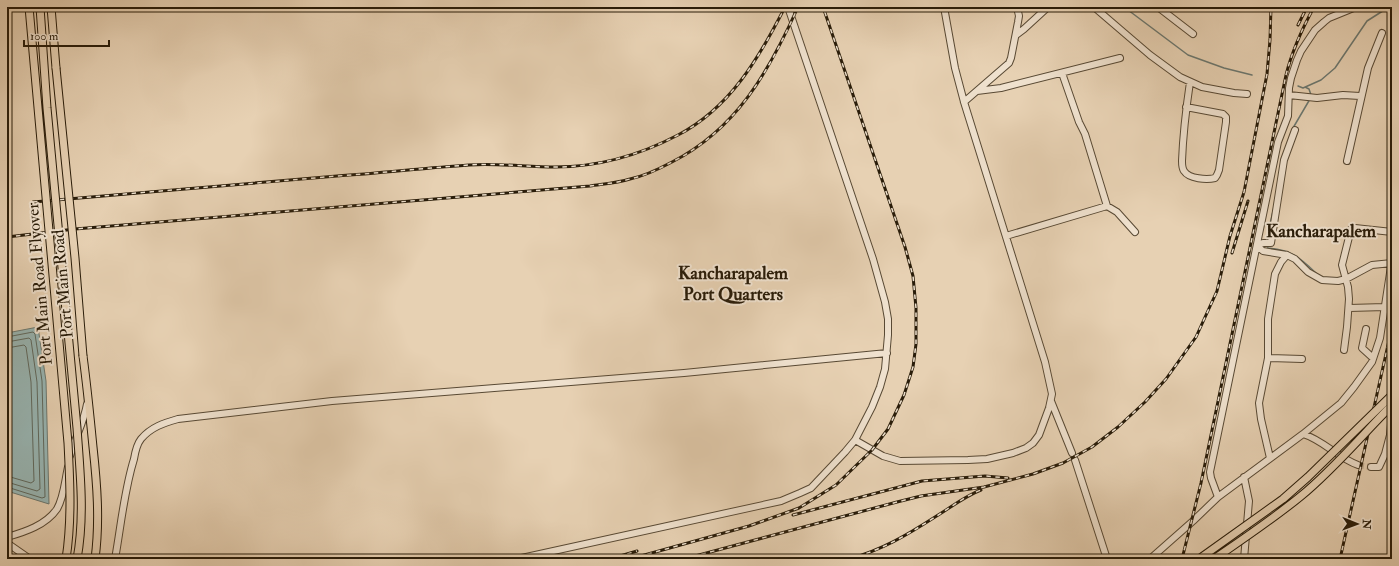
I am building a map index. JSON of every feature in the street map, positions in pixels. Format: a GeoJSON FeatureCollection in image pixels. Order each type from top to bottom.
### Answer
{"type":"FeatureCollection","features":[{"type":"Feature","properties":{"kind":"main road","name":"Port Main Road Flyover"},"geometry":{"type":"LineString","coordinates":[[30,7],[68,443],[70,498],[69,539],[66,559]]}},
{"type":"Feature","properties":{"kind":"main road","name":"Port Main Road Flyover"},"geometry":{"type":"LineString","coordinates":[[40,7],[47,108],[77,428],[81,499],[77,559]]}},
{"type":"Feature","properties":{"kind":"main road","name":"Port Main Road"},"geometry":{"type":"LineString","coordinates":[[50,7],[75,258],[83,356],[89,397],[95,466],[98,512],[98,540],[95,559]]}},
{"type":"Feature","properties":{"kind":"main road"},"geometry":{"type":"LineString","coordinates":[[1199,559],[1283,499],[1308,477],[1392,394]]}},
{"type":"Feature","properties":{"kind":"main road"},"geometry":{"type":"LineString","coordinates":[[1214,559],[1274,517],[1305,492],[1392,405]]}},
{"type":"Feature","properties":{"kind":"street"},"geometry":{"type":"LineString","coordinates":[[517,559],[781,501],[800,494],[810,488],[845,452],[854,440],[872,407],[885,369],[888,319],[880,284],[788,7]]}},
{"type":"Feature","properties":{"kind":"street"},"geometry":{"type":"LineString","coordinates":[[854,440],[883,456],[900,461],[968,460],[1013,454],[1033,443],[1043,426],[1051,401],[1051,386],[1045,362],[964,102],[955,68],[944,7]]}},
{"type":"Feature","properties":{"kind":"street"},"geometry":{"type":"LineString","coordinates":[[964,102],[1009,62],[1016,35],[1018,16],[1017,7]]}},
{"type":"Feature","properties":{"kind":"street"},"geometry":{"type":"LineString","coordinates":[[1016,35],[1048,7]]}},
{"type":"Feature","properties":{"kind":"street"},"geometry":{"type":"LineString","coordinates":[[1094,7],[1170,71],[1202,87],[1247,94]]}},
{"type":"Feature","properties":{"kind":"street"},"geometry":{"type":"LineString","coordinates":[[1158,7],[1193,34]]}},
{"type":"Feature","properties":{"kind":"street"},"geometry":{"type":"LineString","coordinates":[[1218,497],[1210,472],[1260,245],[1278,142],[1288,116],[1289,88],[1291,78],[1301,51],[1318,27],[1329,18],[1356,7]]}},
{"type":"Feature","properties":{"kind":"street"},"geometry":{"type":"LineString","coordinates":[[1347,161],[1360,96],[1369,62],[1382,33]]}},
{"type":"Feature","properties":{"kind":"street"},"geometry":{"type":"LineString","coordinates":[[977,91],[1001,88],[1120,58]]}},
{"type":"Feature","properties":{"kind":"street"},"geometry":{"type":"LineString","coordinates":[[1062,73],[1079,122],[1085,134],[1107,206],[1117,212],[1135,232]]}},
{"type":"Feature","properties":{"kind":"street"},"geometry":{"type":"LineString","coordinates":[[1186,107],[1223,114],[1226,117],[1219,170],[1215,178],[1207,179],[1192,177],[1184,172],[1182,161],[1186,107],[1190,82]]}},
{"type":"Feature","properties":{"kind":"street"},"geometry":{"type":"LineString","coordinates":[[1289,96],[1360,96]]}},
{"type":"Feature","properties":{"kind":"street"},"geometry":{"type":"LineString","coordinates":[[1260,245],[1271,243],[1284,160],[1295,130]]}},
{"type":"Feature","properties":{"kind":"street"},"geometry":{"type":"LineString","coordinates":[[1006,236],[1107,206]]}},
{"type":"Feature","properties":{"kind":"street"},"geometry":{"type":"LineString","coordinates":[[1344,350],[1349,308],[1348,289],[1343,270],[1343,260],[1351,229],[1355,228],[1392,232]]}},
{"type":"Feature","properties":{"kind":"street"},"geometry":{"type":"LineString","coordinates":[[1150,559],[1218,497],[1303,434],[1341,403],[1360,380],[1373,358],[1380,338],[1392,263],[1372,265],[1338,281],[1322,280],[1308,272],[1295,259],[1287,255],[1263,252],[1260,245]]}},
{"type":"Feature","properties":{"kind":"street"},"geometry":{"type":"LineString","coordinates":[[1270,458],[1260,409],[1260,398],[1268,358],[1268,319],[1275,274],[1281,262],[1287,255]]}},
{"type":"Feature","properties":{"kind":"street"},"geometry":{"type":"LineString","coordinates":[[1349,308],[1385,307]]}},
{"type":"Feature","properties":{"kind":"street"},"geometry":{"type":"LineString","coordinates":[[1366,329],[1362,348],[1373,358]]}},
{"type":"Feature","properties":{"kind":"street"},"geometry":{"type":"LineString","coordinates":[[115,559],[130,472],[140,440],[149,430],[162,423],[178,419],[332,401],[684,373],[887,353]]}},
{"type":"Feature","properties":{"kind":"street"},"geometry":{"type":"LineString","coordinates":[[1268,358],[1302,359]]}},
{"type":"Feature","properties":{"kind":"street"},"geometry":{"type":"LineString","coordinates":[[7,537],[28,531],[52,515],[57,508],[62,497],[73,445],[83,422],[89,397]]}},
{"type":"Feature","properties":{"kind":"street"},"geometry":{"type":"LineString","coordinates":[[1051,401],[1072,453]]}},
{"type":"Feature","properties":{"kind":"street"},"geometry":{"type":"LineString","coordinates":[[1372,467],[1380,466],[1385,454],[1390,435],[1392,413]]}},
{"type":"Feature","properties":{"kind":"street"},"geometry":{"type":"LineString","coordinates":[[1303,434],[1311,436],[1349,462],[1358,465]]}},
{"type":"Feature","properties":{"kind":"street"},"geometry":{"type":"LineString","coordinates":[[1075,460],[1107,559]]}},
{"type":"Feature","properties":{"kind":"street"},"geometry":{"type":"LineString","coordinates":[[1244,477],[1249,501],[1244,559]]}},
{"type":"Feature","properties":{"kind":"street"},"geometry":{"type":"LineString","coordinates":[[7,543],[30,559]]}},
{"type":"Feature","properties":{"kind":"water"},"geometry":{"type":"Polygon","coordinates":[[[38,327],[46,381],[49,504],[7,491],[7,333],[38,327]]]}},
{"type":"Feature","properties":{"kind":"waterway"},"geometry":{"type":"LineString","coordinates":[[1124,7],[1188,55],[1224,68],[1252,75]]}},
{"type":"Feature","properties":{"kind":"waterway"},"geometry":{"type":"LineString","coordinates":[[1298,86],[1303,88],[1321,80],[1335,68],[1367,21],[1389,7]]}},
{"type":"Feature","properties":{"kind":"waterway"},"geometry":{"type":"LineString","coordinates":[[1305,87],[1309,89],[1311,95]]}},
{"type":"Feature","properties":{"kind":"waterway"},"geometry":{"type":"LineString","coordinates":[[1293,128],[1310,99]]}},
{"type":"Feature","properties":{"kind":"waterway"},"geometry":{"type":"LineString","coordinates":[[1266,241],[1274,207]]}},
{"type":"Feature","properties":{"kind":"waterway"},"geometry":{"type":"LineString","coordinates":[[1266,244],[1268,248],[1290,253],[1306,263],[1317,274]]}},
{"type":"Feature","properties":{"kind":"tunnel"},"geometry":{"type":"LineString","coordinates":[[1358,465],[1371,467]]}},
{"type":"Feature","properties":{"kind":"railway"},"geometry":{"type":"LineString","coordinates":[[33,202],[452,166],[491,164],[555,167],[587,165],[634,154],[678,135],[713,111],[728,96],[753,63],[765,45],[785,7]]}},
{"type":"Feature","properties":{"kind":"railway"},"geometry":{"type":"LineString","coordinates":[[7,237],[75,229],[590,186],[635,178],[662,167],[695,148],[715,133],[733,115],[763,75],[787,31],[798,7]]}},
{"type":"Feature","properties":{"kind":"railway"},"geometry":{"type":"LineString","coordinates":[[630,559],[749,526],[799,508],[836,485],[872,450],[888,429],[904,395],[913,367],[916,344],[916,308],[913,276],[905,247],[823,7]]}},
{"type":"Feature","properties":{"kind":"railway"},"geometry":{"type":"LineString","coordinates":[[684,559],[921,496],[984,487],[1033,474],[1063,463],[1092,447],[1118,427],[1145,402],[1166,379],[1196,337],[1217,291],[1230,236],[1244,192],[1267,74],[1271,7]]}},
{"type":"Feature","properties":{"kind":"railway"},"geometry":{"type":"LineString","coordinates":[[1298,25],[1307,7]]}},
{"type":"Feature","properties":{"kind":"railway"},"geometry":{"type":"LineString","coordinates":[[1182,559],[1201,483],[1286,75],[1291,57],[1314,7]]}},
{"type":"Feature","properties":{"kind":"railway"},"geometry":{"type":"LineString","coordinates":[[1232,253],[1248,201]]}},
{"type":"Feature","properties":{"kind":"railway"},"geometry":{"type":"LineString","coordinates":[[1340,559],[1392,327]]}},
{"type":"Feature","properties":{"kind":"railway"},"geometry":{"type":"LineString","coordinates":[[793,515],[922,481],[985,476],[1008,478]]}},
{"type":"Feature","properties":{"kind":"railway"},"geometry":{"type":"LineString","coordinates":[[849,559],[894,541],[963,499],[981,490]]}},
{"type":"Feature","properties":{"kind":"railway"},"geometry":{"type":"LineString","coordinates":[[610,559],[637,551]]}},
{"type":"Feature","properties":{"kind":"district","name":"Kancharapalem"},"geometry":{"type":"Point","coordinates":[1321,231]}},
{"type":"Feature","properties":{"kind":"district","name":"Kancharapalem Port Quarters"},"geometry":{"type":"Point","coordinates":[733,283]}}]}
